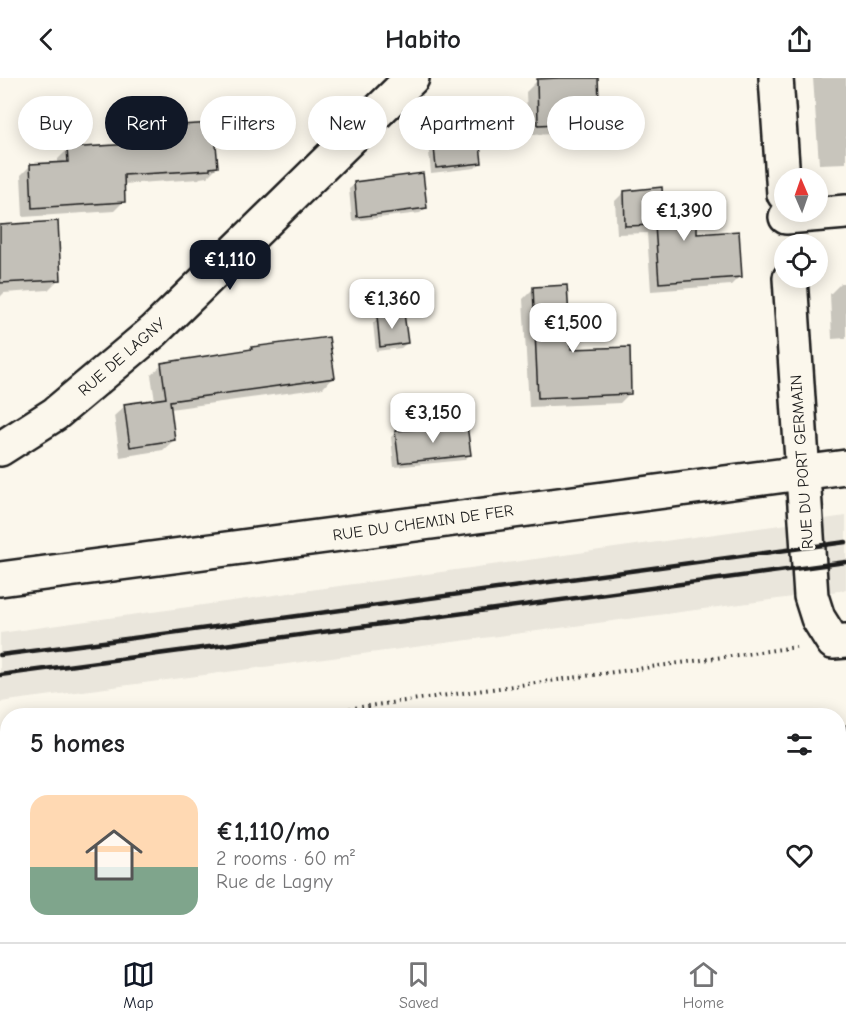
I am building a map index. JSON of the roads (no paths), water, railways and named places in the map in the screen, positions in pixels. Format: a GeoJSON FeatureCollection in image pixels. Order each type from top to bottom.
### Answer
{"type":"FeatureCollection","features":[{"type":"Feature","properties":{"kind":"street","name":"RUE DE LAGNY"},"geometry":{"type":"LineString","coordinates":[[1,448],[56,414],[154,331],[412,78]]}},
{"type":"Feature","properties":{"kind":"street"},"geometry":{"type":"LineString","coordinates":[[776,78],[782,168]]}},
{"type":"Feature","properties":{"kind":"street"},"geometry":{"type":"LineString","coordinates":[[828,214],[846,212]]}},
{"type":"Feature","properties":{"kind":"street","name":"RUE DU PORT GERMAIN"},"geometry":{"type":"LineString","coordinates":[[791,288],[811,596],[818,618],[839,642]]}},
{"type":"Feature","properties":{"kind":"street","name":"RUE DU CHEMIN DE FER"},"geometry":{"type":"LineString","coordinates":[[0,579],[846,467]]}},
{"type":"Feature","properties":{"kind":"railway"},"geometry":{"type":"LineString","coordinates":[[0,655],[846,542]]}},
{"type":"Feature","properties":{"kind":"railway"},"geometry":{"type":"LineString","coordinates":[[0,675],[846,562]]}}]}
